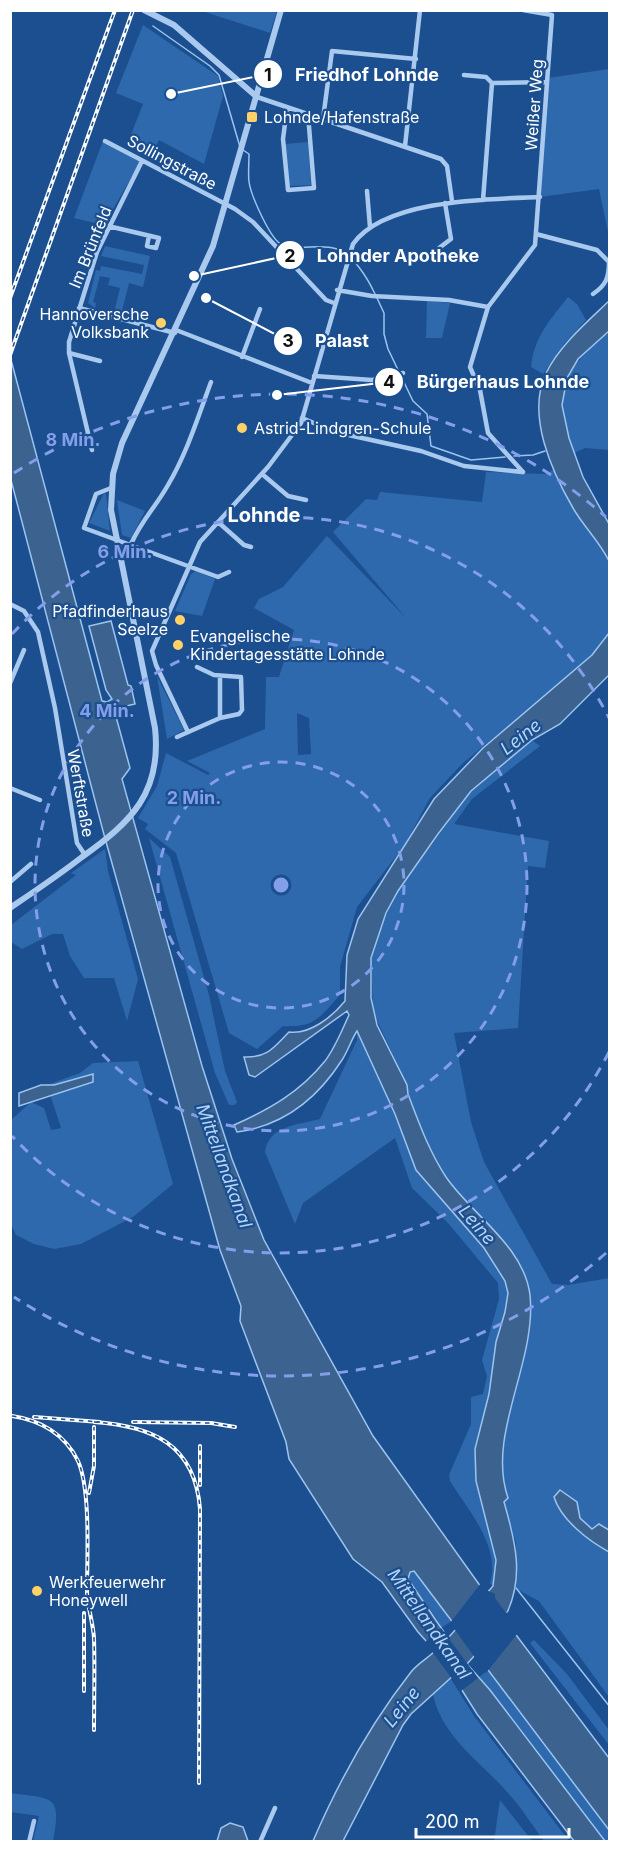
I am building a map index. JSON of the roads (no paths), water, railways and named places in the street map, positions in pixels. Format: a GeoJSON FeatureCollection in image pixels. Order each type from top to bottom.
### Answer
{"type":"FeatureCollection","features":[{"type":"Feature","properties":{"kind":"street"},"geometry":{"type":"LineString","coordinates":[[144,10],[174,25],[257,98],[405,146],[445,162],[452,201]]}},
{"type":"Feature","properties":{"kind":"street"},"geometry":{"type":"LineString","coordinates":[[10,908],[103,842],[135,812],[149,785],[156,742],[116,539],[111,488],[122,443],[210,253],[227,205],[280,10]]}},
{"type":"Feature","properties":{"kind":"street"},"geometry":{"type":"LineString","coordinates":[[405,146],[420,10]]}},
{"type":"Feature","properties":{"kind":"street","name":"Weißer Weg"},"geometry":{"type":"LineString","coordinates":[[488,307],[535,245],[552,15],[524,10]]}},
{"type":"Feature","properties":{"kind":"street"},"geometry":{"type":"LineString","coordinates":[[323,119],[332,51],[416,59]]}},
{"type":"Feature","properties":{"kind":"street"},"geometry":{"type":"LineString","coordinates":[[464,75],[486,77],[492,83],[547,82]]}},
{"type":"Feature","properties":{"kind":"street"},"geometry":{"type":"LineString","coordinates":[[483,200],[492,83]]}},
{"type":"Feature","properties":{"kind":"street"},"geometry":{"type":"LineString","coordinates":[[287,108],[283,139],[288,190],[314,188],[308,114]]}},
{"type":"Feature","properties":{"kind":"street","name":"Sollingstraße"},"geometry":{"type":"LineString","coordinates":[[105,141],[227,205],[253,222],[326,300],[334,303]]}},
{"type":"Feature","properties":{"kind":"street","name":"Im Brünfeld"},"geometry":{"type":"LineString","coordinates":[[92,450],[69,353],[69,342],[108,226],[142,161]]}},
{"type":"Feature","properties":{"kind":"street"},"geometry":{"type":"LineString","coordinates":[[366,191],[370,226]]}},
{"type":"Feature","properties":{"kind":"street"},"geometry":{"type":"LineString","coordinates":[[188,732],[152,656],[200,542],[262,474],[284,447],[302,418],[337,290],[349,254],[359,236],[370,226],[388,218],[452,201],[540,197]]}},
{"type":"Feature","properties":{"kind":"street"},"geometry":{"type":"LineString","coordinates":[[439,248],[451,239],[445,203]]}},
{"type":"Feature","properties":{"kind":"street"},"geometry":{"type":"LineString","coordinates":[[108,226],[149,236]]}},
{"type":"Feature","properties":{"kind":"street"},"geometry":{"type":"LineString","coordinates":[[536,234],[597,250],[603,254],[609,262],[608,279],[604,287],[593,294]]}},
{"type":"Feature","properties":{"kind":"street"},"geometry":{"type":"LineString","coordinates":[[302,418],[335,432],[422,451],[464,466],[523,472],[488,433],[480,390],[470,367],[488,307],[449,300],[379,297],[337,290]]}},
{"type":"Feature","properties":{"kind":"street"},"geometry":{"type":"LineString","coordinates":[[79,308],[175,331],[312,383]]}},
{"type":"Feature","properties":{"kind":"street"},"geometry":{"type":"LineString","coordinates":[[242,357],[260,309]]}},
{"type":"Feature","properties":{"kind":"street"},"geometry":{"type":"LineString","coordinates":[[69,353],[100,361]]}},
{"type":"Feature","properties":{"kind":"street"},"geometry":{"type":"LineString","coordinates":[[314,376],[372,380],[401,374]]}},
{"type":"Feature","properties":{"kind":"street"},"geometry":{"type":"LineString","coordinates":[[131,544],[141,522],[161,497],[174,473],[211,382]]}},
{"type":"Feature","properties":{"kind":"street"},"geometry":{"type":"LineString","coordinates":[[262,474],[288,496],[306,500]]}},
{"type":"Feature","properties":{"kind":"street"},"geometry":{"type":"LineString","coordinates":[[111,488],[96,494],[84,528],[218,577],[229,572]]}},
{"type":"Feature","properties":{"kind":"street"},"geometry":{"type":"LineString","coordinates":[[218,522],[243,545],[251,547]]}},
{"type":"Feature","properties":{"kind":"street","name":"Werftstraße"},"geometry":{"type":"LineString","coordinates":[[10,604],[24,611],[38,632],[55,708],[77,843],[85,855]]}},
{"type":"Feature","properties":{"kind":"street"},"geometry":{"type":"LineString","coordinates":[[10,683],[24,650]]}},
{"type":"Feature","properties":{"kind":"street"},"geometry":{"type":"LineString","coordinates":[[177,737],[220,718],[239,714],[242,699],[241,677],[220,676],[197,667]]}},
{"type":"Feature","properties":{"kind":"street"},"geometry":{"type":"LineString","coordinates":[[220,676],[220,718]]}},
{"type":"Feature","properties":{"kind":"street"},"geometry":{"type":"LineString","coordinates":[[10,788],[40,800]]}},
{"type":"Feature","properties":{"kind":"street"},"geometry":{"type":"LineString","coordinates":[[10,882],[31,864]]}},
{"type":"Feature","properties":{"kind":"street"},"geometry":{"type":"LineString","coordinates":[[261,1842],[275,1808]]}},
{"type":"Feature","properties":{"kind":"street"},"geometry":{"type":"LineString","coordinates":[[30,1842],[34,1821]]}},
{"type":"Feature","properties":{"kind":"water"},"geometry":{"type":"Polygon","coordinates":[[[609,301],[609,331],[578,359],[567,378],[562,405],[569,438],[583,477],[609,524],[609,561],[573,508],[557,478],[544,443],[539,407],[541,389],[552,363],[574,334],[609,301]]]}},
{"type":"Feature","properties":{"kind":"water"},"geometry":{"type":"Polygon","coordinates":[[[10,356],[102,701],[107,702],[112,699],[106,690],[89,626],[111,621],[128,685],[131,686],[135,704],[118,708],[115,713],[130,768],[122,779],[202,1066],[232,1159],[264,1240],[373,1436],[486,1594],[493,1586],[496,1560],[476,1481],[475,1449],[489,1394],[496,1342],[505,1312],[508,1293],[505,1281],[484,1248],[416,1170],[395,1114],[357,1031],[344,1057],[332,1074],[310,1098],[297,1108],[269,1124],[253,1129],[237,1132],[234,1125],[260,1113],[295,1091],[325,1061],[332,1050],[349,1015],[347,1011],[255,1077],[249,1075],[244,1057],[259,1056],[274,1047],[289,1032],[305,1031],[313,1027],[328,1018],[345,1001],[347,955],[358,919],[434,799],[483,748],[592,655],[609,633],[609,675],[560,724],[532,740],[471,791],[398,891],[386,913],[371,958],[371,998],[377,1025],[407,1085],[408,1094],[429,1147],[446,1177],[508,1246],[526,1277],[530,1295],[530,1321],[503,1449],[503,1474],[508,1498],[504,1502],[512,1532],[516,1561],[515,1590],[504,1619],[609,1758],[609,1830],[476,1654],[467,1664],[490,1690],[605,1841],[574,1841],[477,1714],[453,1676],[411,1714],[403,1725],[343,1841],[313,1841],[344,1775],[382,1712],[413,1669],[435,1651],[418,1632],[382,1582],[353,1559],[289,1459],[286,1442],[240,1321],[241,1306],[220,1250],[103,831],[11,480],[10,356]],[[414,1571],[410,1572],[408,1579],[448,1638],[457,1628],[414,1571]]]}},
{"type":"Feature","properties":{"kind":"water"},"geometry":{"type":"Polygon","coordinates":[[[93,1074],[93,1082],[19,1106],[19,1093],[41,1085],[54,1085],[93,1074]]]}},
{"type":"Feature","properties":{"kind":"water"},"geometry":{"type":"Polygon","coordinates":[[[560,1490],[577,1502],[580,1518],[592,1529],[599,1524],[609,1530],[609,1552],[569,1522],[554,1497],[560,1490]]]}},
{"type":"Feature","properties":{"kind":"water"},"geometry":{"type":"Polygon","coordinates":[[[230,1823],[243,1827],[248,1841],[217,1841],[221,1828],[230,1823]]]}},
{"type":"Feature","properties":{"kind":"waterway"},"geometry":{"type":"LineString","coordinates":[[153,26],[210,66],[219,75],[240,147]]}},
{"type":"Feature","properties":{"kind":"waterway"},"geometry":{"type":"LineString","coordinates":[[243,150],[249,154],[249,182],[253,197],[267,227],[278,242],[290,247],[330,247],[343,252],[359,268],[375,294]]}},
{"type":"Feature","properties":{"kind":"waterway"},"geometry":{"type":"LineString","coordinates":[[377,298],[384,313],[384,334],[388,349],[413,401],[427,414],[431,446],[471,460],[505,457]]}},
{"type":"Feature","properties":{"kind":"waterway"},"geometry":{"type":"LineString","coordinates":[[514,456],[533,455],[545,451]]}},
{"type":"Feature","properties":{"kind":"waterway"},"geometry":{"type":"LineString","coordinates":[[516,1588],[610,1707]]}},
{"type":"Feature","properties":{"kind":"railway"},"geometry":{"type":"LineString","coordinates":[[10,298],[115,10]]}},
{"type":"Feature","properties":{"kind":"railway"},"geometry":{"type":"LineString","coordinates":[[10,355],[133,10]]}},
{"type":"Feature","properties":{"kind":"railway"},"geometry":{"type":"LineString","coordinates":[[12,1416],[42,1425],[59,1436],[73,1451],[82,1474],[87,1507],[87,1593],[94,1638],[94,1730]]}},
{"type":"Feature","properties":{"kind":"railway"},"geometry":{"type":"LineString","coordinates":[[34,1417],[100,1422]]}},
{"type":"Feature","properties":{"kind":"railway"},"geometry":{"type":"LineString","coordinates":[[94,1422],[134,1428],[152,1434],[167,1443],[180,1454],[196,1487],[200,1509],[199,1783]]}},
{"type":"Feature","properties":{"kind":"railway"},"geometry":{"type":"LineString","coordinates":[[133,1422],[211,1423],[235,1427]]}},
{"type":"Feature","properties":{"kind":"railway"},"geometry":{"type":"LineString","coordinates":[[89,1493],[94,1466],[94,1427]]}},
{"type":"Feature","properties":{"kind":"railway"},"geometry":{"type":"LineString","coordinates":[[200,1446],[200,1485]]}},
{"type":"Feature","properties":{"kind":"railway"},"geometry":{"type":"LineString","coordinates":[[84,1613],[84,1691]]}},
{"type":"Feature","properties":{"kind":"place","name":"Friedhof Lohnde"},"geometry":{"type":"Point","coordinates":[171,94]}},
{"type":"Feature","properties":{"kind":"place","name":"Lohnde/Hafenstraße"},"geometry":{"type":"Point","coordinates":[252,117]}},
{"type":"Feature","properties":{"kind":"place","name":"Lohnder Apotheke"},"geometry":{"type":"Point","coordinates":[194,276]}},
{"type":"Feature","properties":{"kind":"place","name":"Palast"},"geometry":{"type":"Point","coordinates":[206,298]}},
{"type":"Feature","properties":{"kind":"place","name":"Hannoversche Volksbank"},"geometry":{"type":"Point","coordinates":[161,323]}},
{"type":"Feature","properties":{"kind":"place","name":"Bürgerhaus Lohnde"},"geometry":{"type":"Point","coordinates":[277,395]}},
{"type":"Feature","properties":{"kind":"place","name":"Astrid-Lindgren-Schule"},"geometry":{"type":"Point","coordinates":[242,428]}},
{"type":"Feature","properties":{"kind":"place","name":"Pfadfinderhaus Seelze"},"geometry":{"type":"Point","coordinates":[180,620]}},
{"type":"Feature","properties":{"kind":"place","name":"Evangelische Kindertagesstätte Lohnde"},"geometry":{"type":"Point","coordinates":[178,645]}},
{"type":"Feature","properties":{"kind":"place","name":"Werkfeuerwehr Honeywell"},"geometry":{"type":"Point","coordinates":[37,1591]}},
{"type":"Feature","properties":{"kind":"district","name":"Lohnde"},"geometry":{"type":"Point","coordinates":[264,515]}},
{"type":"Feature","properties":{"kind":"water label","name":"Leine"},"geometry":{"type":"Point","coordinates":[521,737]}},
{"type":"Feature","properties":{"kind":"water label","name":"Mittellandkanal"},"geometry":{"type":"Point","coordinates":[224,1166]}},
{"type":"Feature","properties":{"kind":"water label","name":"Leine"},"geometry":{"type":"Point","coordinates":[477,1225]}},
{"type":"Feature","properties":{"kind":"water label","name":"Mittellandkanal"},"geometry":{"type":"Point","coordinates":[429,1624]}},
{"type":"Feature","properties":{"kind":"water label","name":"Leine"},"geometry":{"type":"Point","coordinates":[402,1707]}}]}
